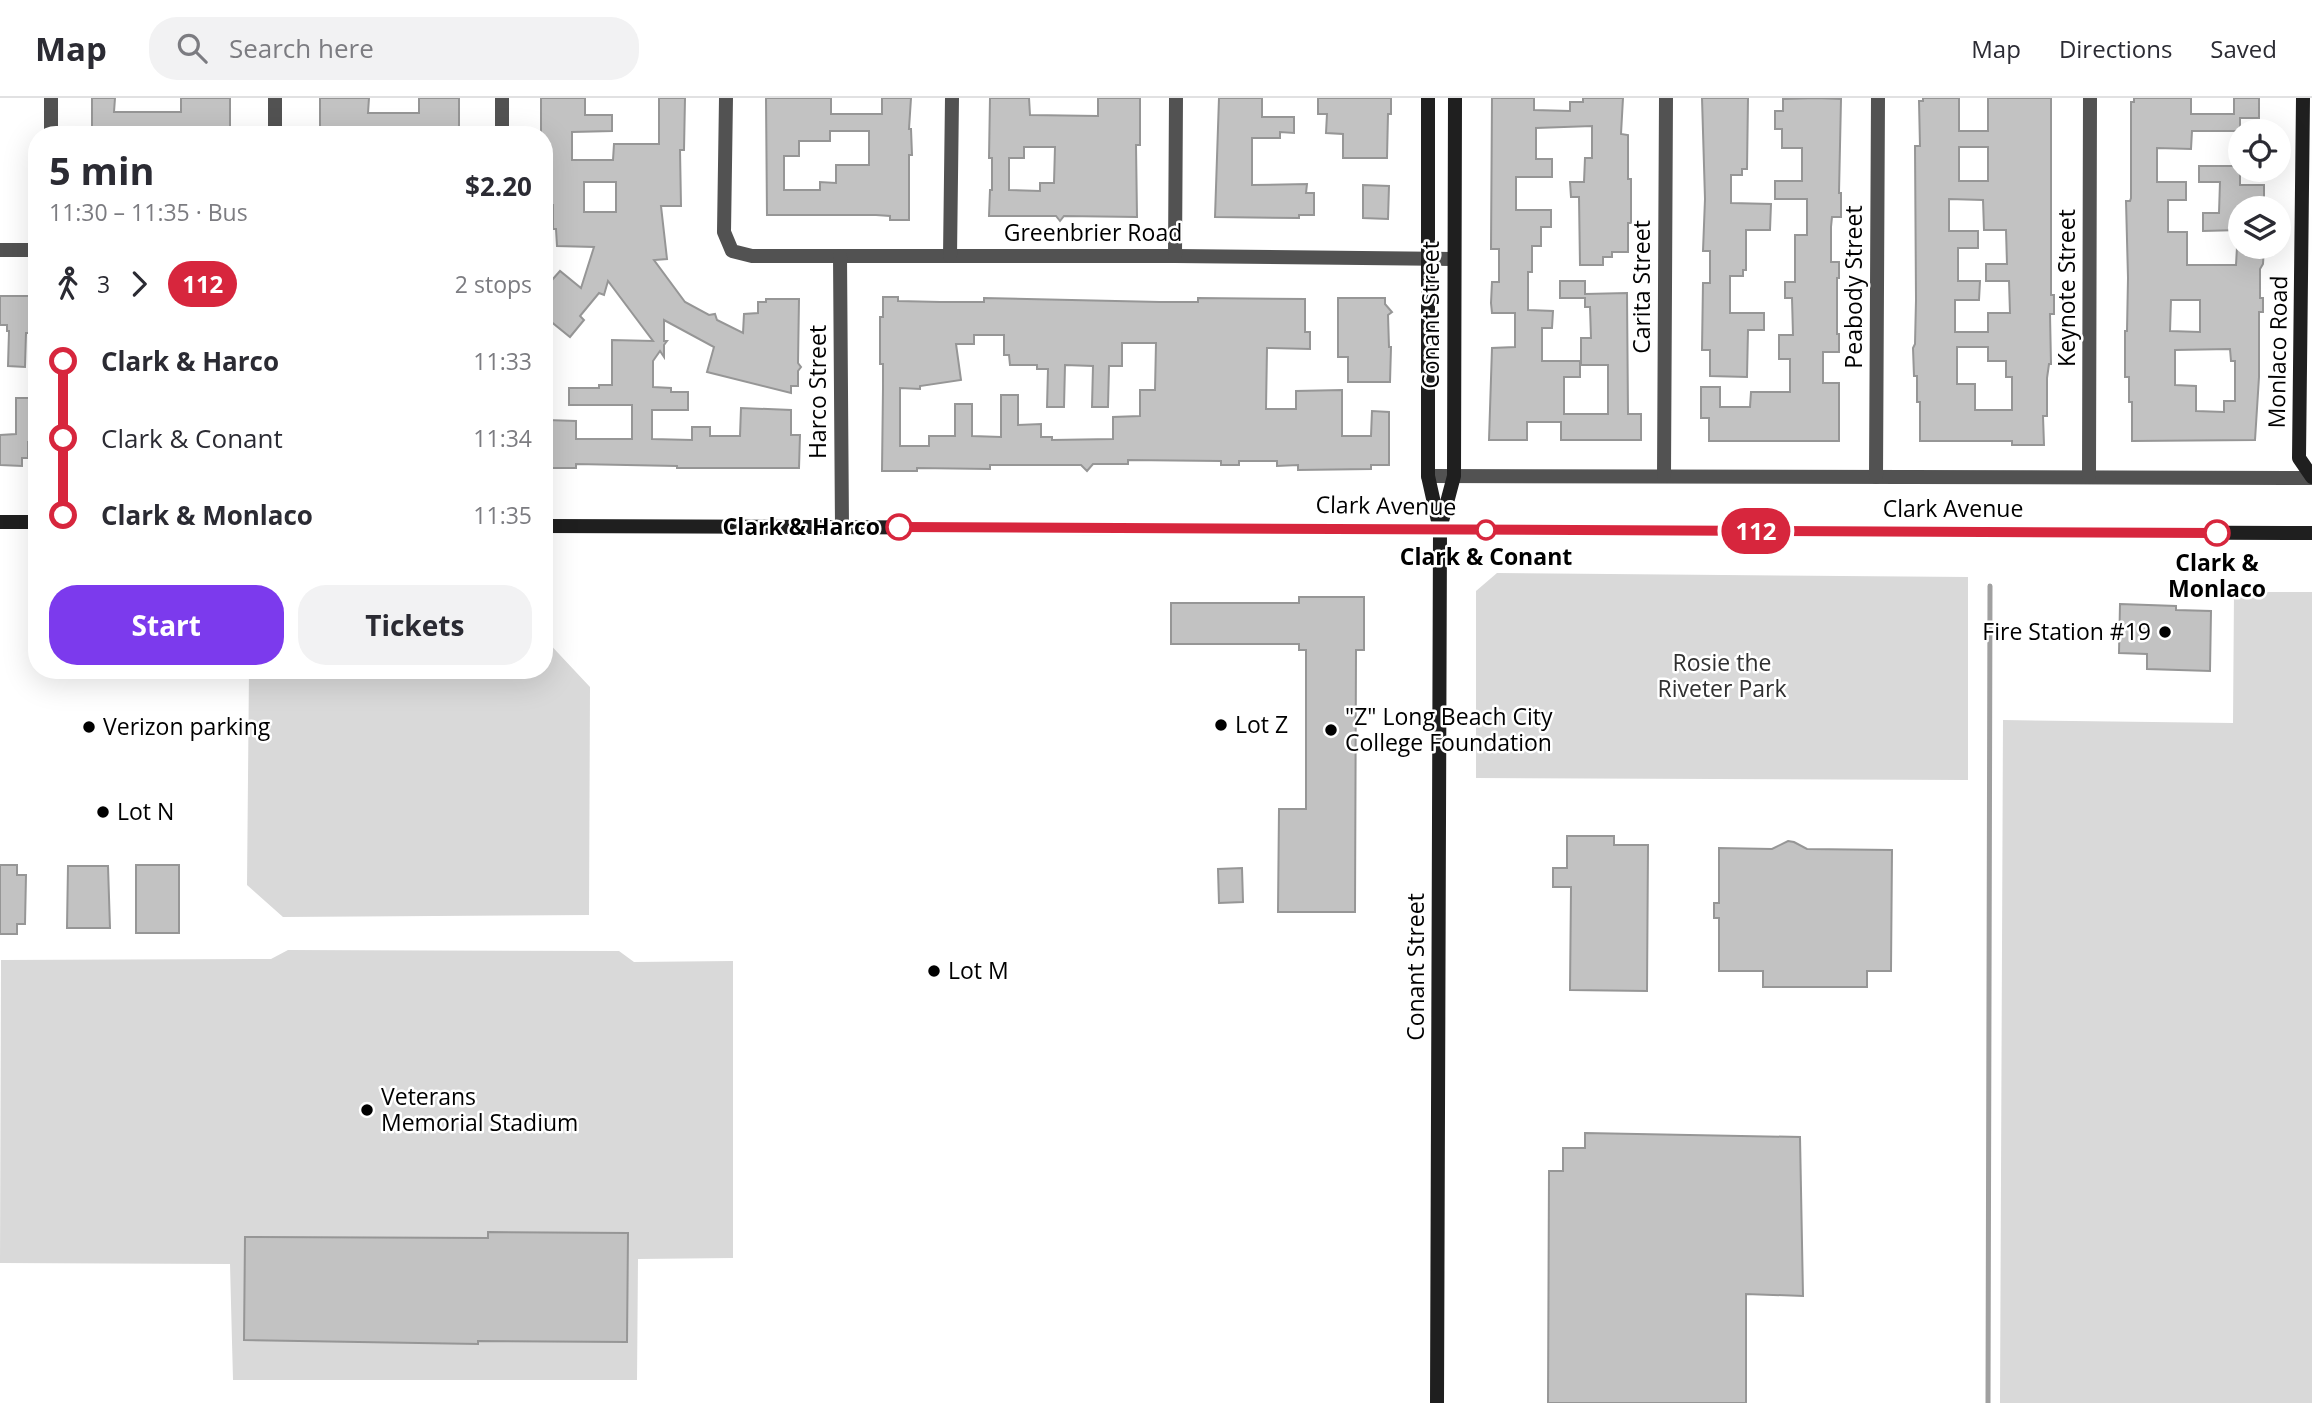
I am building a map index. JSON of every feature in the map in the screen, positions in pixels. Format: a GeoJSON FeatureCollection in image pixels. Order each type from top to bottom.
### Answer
{"type":"FeatureCollection","features":[{"type":"Feature","properties":{"kind":"street"},"geometry":{"type":"LineString","coordinates":[[51,98],[51,126]]}},
{"type":"Feature","properties":{"kind":"street"},"geometry":{"type":"LineString","coordinates":[[275,98],[275,126]]}},
{"type":"Feature","properties":{"kind":"street"},"geometry":{"type":"LineString","coordinates":[[502,98],[502,126]]}},
{"type":"Feature","properties":{"kind":"street","name":"Greenbrier Road"},"geometry":{"type":"LineString","coordinates":[[726,98],[724,232],[732,251],[752,257],[1175,256],[1454,259]]}},
{"type":"Feature","properties":{"kind":"street"},"geometry":{"type":"LineString","coordinates":[[950,256],[952,98]]}},
{"type":"Feature","properties":{"kind":"street"},"geometry":{"type":"LineString","coordinates":[[1175,256],[1176,98]]}},
{"type":"Feature","properties":{"kind":"street","name":"Conant Street"},"geometry":{"type":"LineString","coordinates":[[1428,98],[1428,476],[1440,530],[1437,1403]]}},
{"type":"Feature","properties":{"kind":"street","name":"Conant Street"},"geometry":{"type":"LineString","coordinates":[[1440,530],[1454,476],[1455,98]]}},
{"type":"Feature","properties":{"kind":"street","name":"Carita Street"},"geometry":{"type":"LineString","coordinates":[[1664,476],[1666,98]]}},
{"type":"Feature","properties":{"kind":"street","name":"Peabody Street"},"geometry":{"type":"LineString","coordinates":[[1876,477],[1878,98]]}},
{"type":"Feature","properties":{"kind":"street","name":"Keynote Street"},"geometry":{"type":"LineString","coordinates":[[2089,477],[2090,98]]}},
{"type":"Feature","properties":{"kind":"street","name":"Monlaco Road"},"geometry":{"type":"LineString","coordinates":[[2303,98],[2307,270],[2299,458],[2312,478]]}},
{"type":"Feature","properties":{"kind":"street"},"geometry":{"type":"LineString","coordinates":[[0,250],[28,250]]}},
{"type":"Feature","properties":{"kind":"street","name":"Harco Street"},"geometry":{"type":"LineString","coordinates":[[840,256],[842,527]]}},
{"type":"Feature","properties":{"kind":"street","name":"Clark Avenue"},"geometry":{"type":"LineString","coordinates":[[1428,476],[2312,478]]}},
{"type":"Feature","properties":{"kind":"street"},"geometry":{"type":"LineString","coordinates":[[0,522],[28,522]]}},
{"type":"Feature","properties":{"kind":"street"},"geometry":{"type":"LineString","coordinates":[[2312,524],[2312,533]]}},
{"type":"Feature","properties":{"kind":"street","name":"Clark Avenue"},"geometry":{"type":"LineString","coordinates":[[553,526],[2312,533]]}},
{"type":"Feature","properties":{"kind":"green space","name":"Rosie the Riveter Park"},"geometry":{"type":"Polygon","coordinates":[[[1497,573],[1968,577],[1968,780],[1476,778],[1476,591],[1497,573]]]}},
{"type":"Feature","properties":{"kind":"green space"},"geometry":{"type":"Polygon","coordinates":[[[2234,592],[2312,592],[2312,1403],[2000,1403],[2003,720],[2233,723],[2234,592]]]}},
{"type":"Feature","properties":{"kind":"green space"},"geometry":{"type":"Polygon","coordinates":[[[553,648],[590,687],[589,915],[283,917],[247,885],[249,679],[553,679],[553,648]]]}},
{"type":"Feature","properties":{"kind":"green space","name":"Veterans Memorial Stadium"},"geometry":{"type":"Polygon","coordinates":[[[288,950],[619,951],[634,962],[733,961],[733,1258],[638,1259],[637,1380],[233,1380],[230,1264],[0,1263],[1,960],[271,959],[288,950]]]}},
{"type":"Feature","properties":{"kind":"building"},"geometry":{"type":"Polygon","coordinates":[[[92,98],[115,98],[114,112],[181,112],[181,98],[230,98],[230,126],[92,126],[92,98]]]}},
{"type":"Feature","properties":{"kind":"building"},"geometry":{"type":"Polygon","coordinates":[[[320,98],[369,98],[368,113],[419,113],[419,98],[459,98],[459,126],[320,126],[320,98]]]}},
{"type":"Feature","properties":{"kind":"building"},"geometry":{"type":"Polygon","coordinates":[[[541,98],[585,98],[585,115],[612,115],[612,131],[572,132],[572,160],[613,160],[614,144],[659,144],[659,98],[685,98],[684,150],[680,150],[681,206],[661,206],[667,259],[654,260],[685,302],[709,315],[715,314],[717,320],[743,333],[744,314],[758,313],[758,302],[766,302],[766,299],[799,299],[798,363],[801,367],[798,371],[798,386],[791,386],[791,393],[707,372],[714,347],[664,320],[664,341],[667,341],[664,345],[664,357],[660,351],[653,361],[653,387],[671,388],[671,392],[688,392],[688,410],[652,410],[652,439],[692,440],[692,427],[710,427],[710,436],[740,436],[741,408],[791,410],[791,435],[800,435],[799,468],[677,468],[576,464],[576,468],[553,468],[553,420],[576,421],[576,439],[632,439],[632,405],[569,405],[569,388],[612,385],[612,340],[653,341],[608,281],[604,295],[599,293],[580,316],[584,320],[570,337],[553,323],[553,279],[560,271],[581,288],[594,247],[557,246],[556,229],[553,229],[553,126],[541,126],[541,98]],[[584,182],[584,212],[616,212],[616,182],[584,182]]]}},
{"type":"Feature","properties":{"kind":"building"},"geometry":{"type":"Polygon","coordinates":[[[766,98],[831,98],[831,114],[882,114],[882,98],[911,98],[909,220],[890,220],[890,216],[876,215],[767,215],[766,98]],[[830,131],[830,141],[799,141],[799,156],[784,156],[784,190],[820,190],[820,182],[836,183],[836,165],[869,165],[869,131],[830,131]]]}},
{"type":"Feature","properties":{"kind":"building"},"geometry":{"type":"Polygon","coordinates":[[[990,98],[1029,98],[1030,115],[1098,116],[1098,98],[1140,98],[1140,145],[1136,145],[1137,217],[1064,216],[1060,221],[1056,216],[989,216],[992,158],[989,158],[990,98]],[[1024,147],[1024,158],[1009,158],[1009,190],[1040,191],[1040,183],[1054,183],[1055,147],[1024,147]]]}},
{"type":"Feature","properties":{"kind":"building"},"geometry":{"type":"Polygon","coordinates":[[[1219,98],[1262,98],[1262,117],[1294,117],[1294,133],[1280,132],[1280,138],[1252,138],[1252,185],[1307,184],[1306,193],[1314,193],[1314,215],[1299,215],[1299,218],[1215,217],[1219,98]]]}},
{"type":"Feature","properties":{"kind":"building"},"geometry":{"type":"Polygon","coordinates":[[[1318,98],[1391,98],[1387,158],[1343,158],[1343,134],[1326,133],[1327,114],[1318,114],[1318,98]]]}},
{"type":"Feature","properties":{"kind":"building"},"geometry":{"type":"Polygon","coordinates":[[[1492,98],[1534,98],[1534,110],[1570,111],[1570,102],[1583,102],[1583,98],[1623,98],[1621,134],[1628,135],[1628,179],[1631,179],[1628,252],[1612,252],[1612,257],[1603,257],[1603,265],[1580,265],[1579,197],[1571,197],[1570,182],[1584,182],[1585,158],[1592,158],[1592,126],[1536,128],[1536,159],[1552,159],[1552,177],[1516,177],[1516,210],[1551,210],[1551,227],[1541,227],[1541,246],[1532,246],[1532,272],[1528,272],[1528,310],[1553,311],[1552,328],[1542,328],[1542,361],[1580,361],[1580,377],[1564,377],[1564,414],[1608,414],[1608,365],[1581,365],[1581,338],[1591,338],[1590,307],[1585,307],[1585,298],[1560,298],[1560,281],[1585,281],[1585,294],[1627,293],[1628,414],[1641,414],[1641,440],[1561,440],[1561,422],[1527,422],[1527,440],[1489,440],[1492,348],[1515,347],[1515,313],[1492,313],[1491,303],[1492,282],[1499,282],[1499,249],[1491,249],[1492,98]]]}},
{"type":"Feature","properties":{"kind":"building"},"geometry":{"type":"Polygon","coordinates":[[[1702,98],[1748,98],[1747,169],[1742,169],[1742,175],[1731,175],[1731,203],[1771,204],[1770,230],[1746,230],[1746,270],[1743,270],[1743,276],[1730,276],[1730,313],[1764,313],[1764,330],[1748,330],[1747,377],[1710,376],[1710,350],[1702,350],[1703,283],[1710,283],[1710,251],[1703,251],[1705,199],[1702,98]]]}},
{"type":"Feature","properties":{"kind":"building"},"geometry":{"type":"Polygon","coordinates":[[[1923,98],[1959,98],[1959,131],[1988,131],[1988,98],[2051,98],[2051,295],[2054,295],[2054,314],[2050,314],[2051,364],[2047,378],[2047,416],[2043,416],[2044,445],[2012,445],[2012,441],[1920,441],[1920,402],[1917,402],[1913,348],[1916,300],[1915,146],[1920,146],[1919,101],[1923,101],[1923,98]],[[1959,147],[1959,181],[1988,181],[1988,147],[1959,147]],[[1949,199],[1949,231],[1978,231],[1978,248],[1958,248],[1958,281],[1980,281],[1979,300],[1955,300],[1955,332],[1988,332],[1988,313],[2010,313],[2009,281],[1986,281],[1986,264],[2007,264],[2006,230],[1984,230],[1983,200],[1949,199]],[[1957,347],[1957,384],[1975,384],[1975,410],[2012,410],[2012,377],[2006,377],[2006,361],[1988,361],[1988,347],[1957,347]]]}},
{"type":"Feature","properties":{"kind":"building"},"geometry":{"type":"Polygon","coordinates":[[[2134,98],[2191,98],[2191,114],[2234,114],[2234,98],[2259,98],[2259,118],[2228,119],[2228,131],[2192,131],[2191,149],[2157,148],[2157,182],[2186,182],[2186,200],[2168,200],[2168,232],[2187,232],[2187,265],[2236,265],[2236,259],[2263,259],[2260,269],[2263,312],[2259,312],[2255,440],[2132,441],[2132,402],[2129,402],[2129,377],[2125,377],[2128,278],[2126,201],[2131,198],[2131,102],[2134,102],[2134,98]],[[2171,300],[2170,331],[2200,332],[2200,300],[2171,300]],[[2230,349],[2175,350],[2175,385],[2196,386],[2196,411],[2224,412],[2224,401],[2235,401],[2235,361],[2231,361],[2230,349]]]}},
{"type":"Feature","properties":{"kind":"building"},"geometry":{"type":"Polygon","coordinates":[[[1783,99],[1841,99],[1841,217],[1832,217],[1831,227],[1831,262],[1839,262],[1839,352],[1823,352],[1823,383],[1839,383],[1839,441],[1709,441],[1709,418],[1701,418],[1701,387],[1720,387],[1720,407],[1750,407],[1751,392],[1790,392],[1790,359],[1779,359],[1779,335],[1793,335],[1792,298],[1785,298],[1785,282],[1795,282],[1795,235],[1807,235],[1807,199],[1775,199],[1775,181],[1802,181],[1802,148],[1782,148],[1782,129],[1775,129],[1775,111],[1783,111],[1783,99]]]}},
{"type":"Feature","properties":{"kind":"building"},"geometry":{"type":"Polygon","coordinates":[[[2199,166],[2228,166],[2228,182],[2264,185],[2264,196],[2228,196],[2228,230],[2203,231],[2203,213],[2219,213],[2220,182],[2199,182],[2199,166]]]}},
{"type":"Feature","properties":{"kind":"building"},"geometry":{"type":"Polygon","coordinates":[[[1363,185],[1389,186],[1388,219],[1363,218],[1363,185]]]}},
{"type":"Feature","properties":{"kind":"building"},"geometry":{"type":"Polygon","coordinates":[[[0,296],[28,296],[25,367],[8,366],[9,331],[7,325],[0,325],[0,296]]]}},
{"type":"Feature","properties":{"kind":"building"},"geometry":{"type":"Polygon","coordinates":[[[883,297],[898,297],[898,301],[940,302],[984,302],[984,298],[1160,302],[1198,302],[1198,298],[1305,299],[1305,332],[1310,332],[1310,349],[1267,348],[1266,409],[1296,409],[1296,391],[1342,390],[1342,436],[1371,436],[1372,411],[1389,412],[1389,465],[1371,465],[1371,469],[1298,470],[1298,465],[1277,466],[1277,461],[1239,461],[1239,465],[1221,465],[1221,461],[1128,460],[1128,464],[1093,464],[1087,471],[1081,465],[990,465],[990,469],[917,468],[917,471],[882,471],[883,364],[880,364],[880,317],[883,317],[883,297]],[[974,335],[974,344],[956,344],[961,380],[920,386],[920,389],[900,388],[900,446],[929,446],[929,436],[955,436],[955,404],[972,404],[972,436],[1001,437],[1001,395],[1018,395],[1018,425],[1041,424],[1041,437],[1052,437],[1052,440],[1113,439],[1113,417],[1140,416],[1140,390],[1155,390],[1156,343],[1122,343],[1122,366],[1109,366],[1108,407],[1092,407],[1093,366],[1065,365],[1064,407],[1047,407],[1048,369],[1037,369],[1037,365],[1010,365],[1009,355],[1004,355],[1004,335],[974,335]]]}},
{"type":"Feature","properties":{"kind":"building"},"geometry":{"type":"Polygon","coordinates":[[[1338,298],[1385,298],[1385,304],[1392,312],[1388,315],[1390,382],[1348,382],[1348,357],[1338,357],[1338,298]]]}},
{"type":"Feature","properties":{"kind":"building"},"geometry":{"type":"Polygon","coordinates":[[[16,398],[28,398],[28,458],[22,458],[22,466],[0,465],[0,435],[16,434],[16,398]]]}},
{"type":"Feature","properties":{"kind":"building","name":"\"Z\" Long Beach City College Foundation"},"geometry":{"type":"Polygon","coordinates":[[[1299,597],[1364,597],[1364,650],[1356,650],[1355,912],[1278,912],[1279,809],[1306,809],[1306,650],[1299,650],[1299,644],[1171,644],[1171,603],[1299,603],[1299,597]]]}},
{"type":"Feature","properties":{"kind":"building","name":"Fire Station #19"},"geometry":{"type":"Polygon","coordinates":[[[2120,604],[2176,606],[2176,610],[2211,611],[2210,671],[2147,669],[2147,654],[2119,653],[2120,604]]]}},
{"type":"Feature","properties":{"kind":"building"},"geometry":{"type":"Polygon","coordinates":[[[1567,836],[1614,836],[1614,845],[1648,845],[1647,991],[1570,990],[1571,887],[1553,887],[1553,868],[1567,868],[1567,836]]]}},
{"type":"Feature","properties":{"kind":"building"},"geometry":{"type":"Polygon","coordinates":[[[1788,841],[1807,849],[1892,850],[1891,971],[1867,971],[1867,987],[1763,987],[1763,971],[1719,971],[1719,918],[1714,918],[1714,903],[1719,903],[1719,848],[1772,849],[1788,841]]]}},
{"type":"Feature","properties":{"kind":"building"},"geometry":{"type":"Polygon","coordinates":[[[0,865],[17,865],[17,875],[26,875],[25,924],[17,924],[17,934],[0,934],[0,865]]]}},
{"type":"Feature","properties":{"kind":"building"},"geometry":{"type":"Polygon","coordinates":[[[136,865],[179,865],[179,933],[136,933],[136,865]]]}},
{"type":"Feature","properties":{"kind":"building"},"geometry":{"type":"Polygon","coordinates":[[[68,866],[108,866],[110,928],[67,928],[68,866]]]}},
{"type":"Feature","properties":{"kind":"building"},"geometry":{"type":"Polygon","coordinates":[[[1242,868],[1243,902],[1219,903],[1218,869],[1242,868]]]}},
{"type":"Feature","properties":{"kind":"building"},"geometry":{"type":"Polygon","coordinates":[[[1585,1133],[1800,1137],[1803,1296],[1746,1294],[1746,1403],[1548,1403],[1549,1171],[1563,1171],[1563,1148],[1585,1148],[1585,1133]]]}},
{"type":"Feature","properties":{"kind":"building"},"geometry":{"type":"Polygon","coordinates":[[[488,1232],[628,1233],[627,1342],[478,1341],[478,1344],[244,1340],[245,1237],[488,1238],[488,1232]]]}},
{"type":"Feature","properties":{"kind":"waterway"},"geometry":{"type":"LineString","coordinates":[[1988,1403],[1990,586]]}},
{"type":"Feature","properties":{"kind":"bus line","name":"112"},"geometry":{"type":"LineString","coordinates":[[899,527],[2217,533]]}},
{"type":"Feature","properties":{"kind":"place","name":"Clark & Harco"},"geometry":{"type":"Point","coordinates":[899,527]}},
{"type":"Feature","properties":{"kind":"place","name":"Clark & Conant"},"geometry":{"type":"Point","coordinates":[1486,530]}},
{"type":"Feature","properties":{"kind":"place","name":"Clark & Monlaco"},"geometry":{"type":"Point","coordinates":[2217,533]}},
{"type":"Feature","properties":{"kind":"place","name":"Fire Station #19"},"geometry":{"type":"Point","coordinates":[2165,632]}},
{"type":"Feature","properties":{"kind":"place","name":"Lot Z"},"geometry":{"type":"Point","coordinates":[1221,725]}},
{"type":"Feature","properties":{"kind":"place","name":"Verizon parking"},"geometry":{"type":"Point","coordinates":[89,727]}},
{"type":"Feature","properties":{"kind":"place","name":"\"Z\" Long Beach City College Foundation"},"geometry":{"type":"Point","coordinates":[1331,730]}},
{"type":"Feature","properties":{"kind":"place","name":"Lot N"},"geometry":{"type":"Point","coordinates":[103,812]}},
{"type":"Feature","properties":{"kind":"place","name":"Lot M"},"geometry":{"type":"Point","coordinates":[934,971]}},
{"type":"Feature","properties":{"kind":"place","name":"Veterans Memorial Stadium"},"geometry":{"type":"Point","coordinates":[367,1110]}}]}
